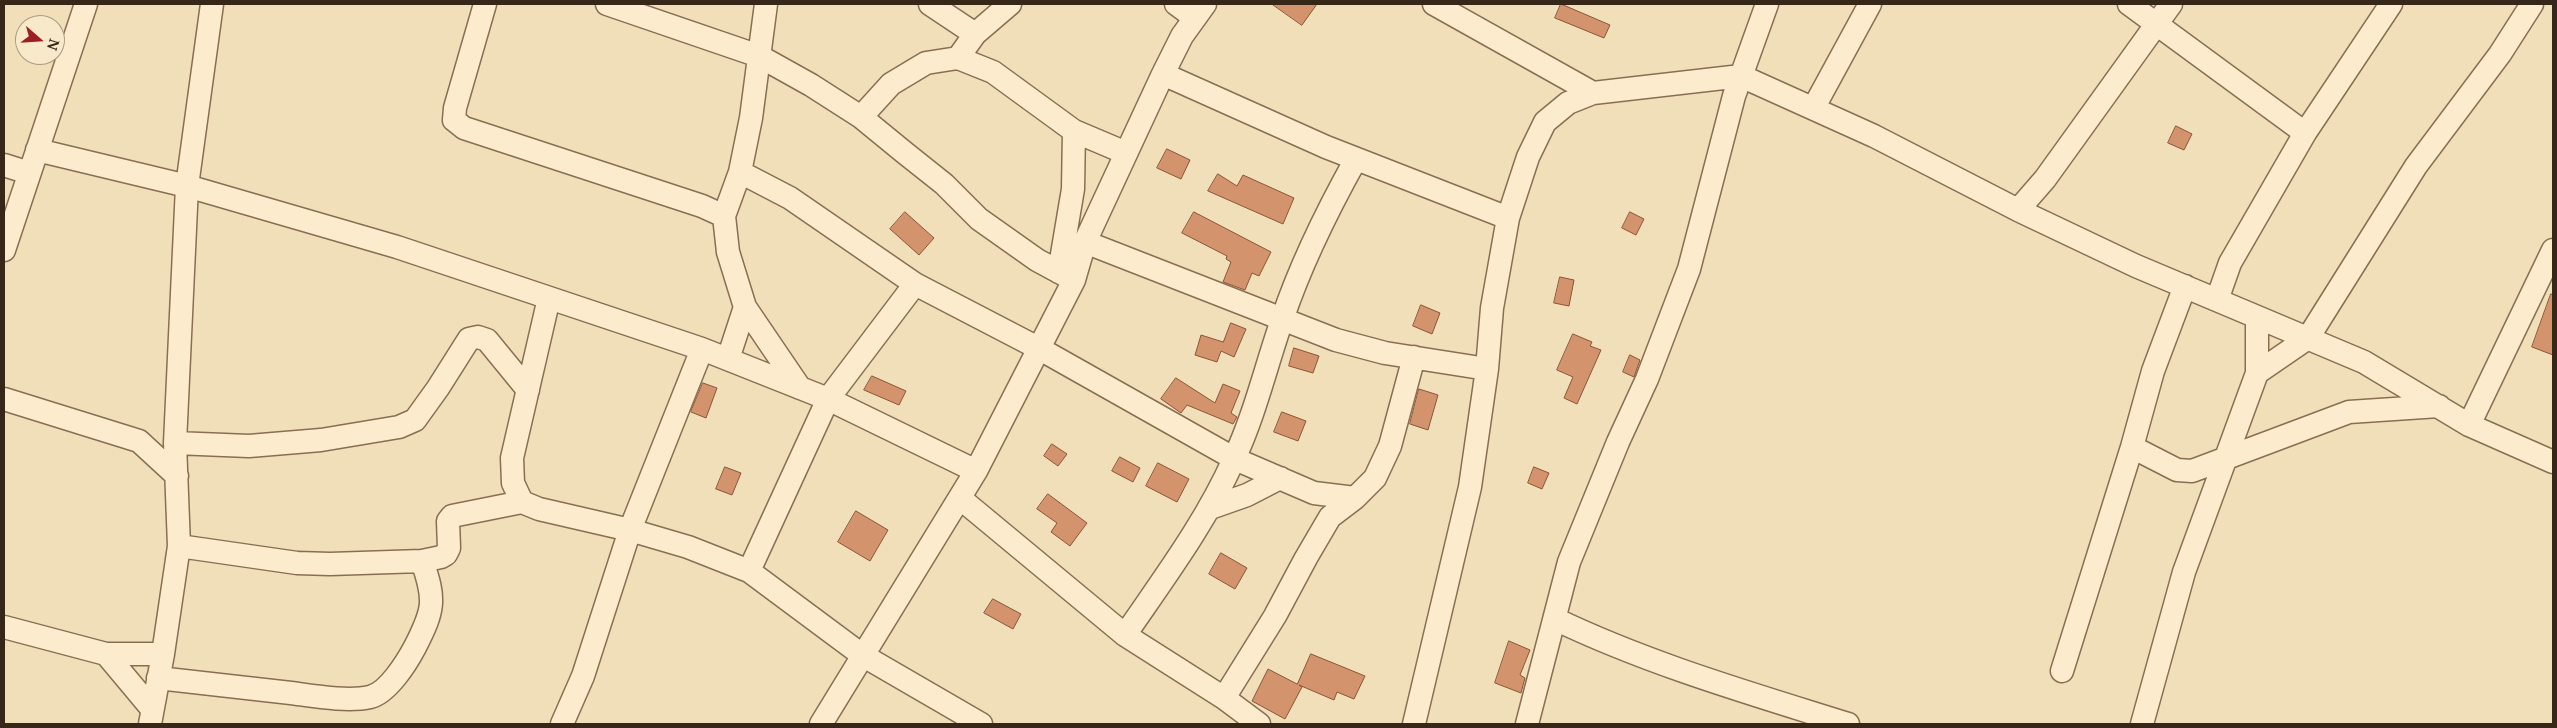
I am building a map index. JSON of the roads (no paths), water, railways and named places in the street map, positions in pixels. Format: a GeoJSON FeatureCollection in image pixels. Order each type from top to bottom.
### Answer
{"type":"FeatureCollection","features":[{"type":"Feature","properties":{"kind":"street"},"geometry":{"type":"LineString","coordinates":[[4,250],[86,4]]}},
{"type":"Feature","properties":{"kind":"street"},"geometry":{"type":"LineString","coordinates":[[151,716],[163,654],[179,546],[175,437],[187,186],[212,4]]}},
{"type":"Feature","properties":{"kind":"street"},"geometry":{"type":"LineString","coordinates":[[485,4],[455,108],[454,120],[464,128],[702,206],[724,216]]}},
{"type":"Feature","properties":{"kind":"street"},"geometry":{"type":"LineString","coordinates":[[606,4],[759,56],[811,85],[861,118],[944,184],[979,220],[1009,242],[1067,276]]}},
{"type":"Feature","properties":{"kind":"street"},"geometry":{"type":"LineString","coordinates":[[766,4],[751,118],[740,172],[724,216],[728,252],[745,307],[800,388]]}},
{"type":"Feature","properties":{"kind":"street"},"geometry":{"type":"LineString","coordinates":[[930,4],[975,34]]}},
{"type":"Feature","properties":{"kind":"street"},"geometry":{"type":"LineString","coordinates":[[958,58],[975,34],[1010,4]]}},
{"type":"Feature","properties":{"kind":"street"},"geometry":{"type":"LineString","coordinates":[[821,724],[862,655],[961,499],[1040,349],[1067,276],[1085,242],[1182,36],[1200,11],[1176,4]]}},
{"type":"Feature","properties":{"kind":"street"},"geometry":{"type":"LineString","coordinates":[[1434,4],[1466,11],[1593,93]]}},
{"type":"Feature","properties":{"kind":"street"},"geometry":{"type":"LineString","coordinates":[[1527,724],[1569,562],[1618,442],[1647,379],[1689,269],[1734,96],[1767,4]]}},
{"type":"Feature","properties":{"kind":"street"},"geometry":{"type":"LineString","coordinates":[[1814,107],[1870,4]]}},
{"type":"Feature","properties":{"kind":"street"},"geometry":{"type":"LineString","coordinates":[[2129,4],[2305,132]]}},
{"type":"Feature","properties":{"kind":"street"},"geometry":{"type":"LineString","coordinates":[[2018,210],[2045,179],[2171,4]]}},
{"type":"Feature","properties":{"kind":"street"},"geometry":{"type":"LineString","coordinates":[[2217,300],[2230,263],[2305,132],[2391,4]]}},
{"type":"Feature","properties":{"kind":"street"},"geometry":{"type":"LineString","coordinates":[[2257,373],[2308,338],[2416,166],[2500,54],[2532,4]]}},
{"type":"Feature","properties":{"kind":"street"},"geometry":{"type":"LineString","coordinates":[[861,118],[891,84],[926,63],[958,58],[993,72],[1074,131],[1126,153]]}},
{"type":"Feature","properties":{"kind":"street"},"geometry":{"type":"LineString","coordinates":[[1163,74],[1356,159],[1508,218]]}},
{"type":"Feature","properties":{"kind":"street"},"geometry":{"type":"LineString","coordinates":[[1414,724],[1470,487],[1487,369],[1492,308],[1508,218],[1528,157],[1545,122],[1568,103],[1593,93],[1741,76],[1814,107],[2018,210],[2136,266],[2364,362],[2469,425],[2553,462]]}},
{"type":"Feature","properties":{"kind":"street"},"geometry":{"type":"LineString","coordinates":[[1067,276],[1073,189],[1074,131]]}},
{"type":"Feature","properties":{"kind":"street"},"geometry":{"type":"LineString","coordinates":[[37,150],[187,186],[397,247],[702,349],[828,399],[976,471]]}},
{"type":"Feature","properties":{"kind":"street"},"geometry":{"type":"LineString","coordinates":[[1125,635],[1210,508],[1234,459],[1252,413],[1282,319],[1308,251],[1356,159]]}},
{"type":"Feature","properties":{"kind":"street"},"geometry":{"type":"LineString","coordinates":[[4,165],[29,173]]}},
{"type":"Feature","properties":{"kind":"street"},"geometry":{"type":"LineString","coordinates":[[740,172],[790,198],[915,284],[1040,349],[1234,459],[1314,493],[1355,498]]}},
{"type":"Feature","properties":{"kind":"street"},"geometry":{"type":"LineString","coordinates":[[1085,242],[1336,340],[1385,352],[1487,369]]}},
{"type":"Feature","properties":{"kind":"street"},"geometry":{"type":"LineString","coordinates":[[2469,425],[2553,250]]}},
{"type":"Feature","properties":{"kind":"street"},"geometry":{"type":"LineString","coordinates":[[749,571],[828,399],[915,284]]}},
{"type":"Feature","properties":{"kind":"street"},"geometry":{"type":"LineString","coordinates":[[2062,672],[2132,447],[2152,372],[2185,286]]}},
{"type":"Feature","properties":{"kind":"street"},"geometry":{"type":"LineString","coordinates":[[522,502],[513,483],[512,458],[550,298]]}},
{"type":"Feature","properties":{"kind":"street"},"geometry":{"type":"LineString","coordinates":[[728,359],[745,307]]}},
{"type":"Feature","properties":{"kind":"street"},"geometry":{"type":"LineString","coordinates":[[2142,724],[2184,572],[2257,373],[2257,317]]}},
{"type":"Feature","properties":{"kind":"street"},"geometry":{"type":"LineString","coordinates":[[4,399],[139,441],[175,437],[258,445],[321,440],[399,427],[415,420],[469,339],[478,337],[487,340],[528,390]]}},
{"type":"Feature","properties":{"kind":"street"},"geometry":{"type":"LineString","coordinates":[[562,724],[583,676],[630,530],[702,349]]}},
{"type":"Feature","properties":{"kind":"street"},"geometry":{"type":"LineString","coordinates":[[1224,698],[1275,616],[1330,517],[1355,498],[1374,478],[1390,446],[1414,357]]}},
{"type":"Feature","properties":{"kind":"street"},"geometry":{"type":"LineString","coordinates":[[2132,447],[2177,470],[2192,471],[2349,412],[2439,406]]}},
{"type":"Feature","properties":{"kind":"street"},"geometry":{"type":"LineString","coordinates":[[139,441],[177,476]]}},
{"type":"Feature","properties":{"kind":"street"},"geometry":{"type":"LineString","coordinates":[[1210,508],[1247,495],[1280,478]]}},
{"type":"Feature","properties":{"kind":"street"},"geometry":{"type":"LineString","coordinates":[[1314,493],[1330,517]]}},
{"type":"Feature","properties":{"kind":"street"},"geometry":{"type":"LineString","coordinates":[[961,499],[1125,635],[1224,698],[1259,724]]}},
{"type":"Feature","properties":{"kind":"street"},"geometry":{"type":"LineString","coordinates":[[179,546],[297,563],[422,561],[446,554],[449,548],[448,521],[452,516],[522,502],[539,509],[630,530],[688,547],[749,571],[862,655],[980,724]]}},
{"type":"Feature","properties":{"kind":"street"},"geometry":{"type":"LineString","coordinates":[[158,678],[322,697],[372,697],[383,689],[405,666],[425,628],[432,604],[432,596],[422,561]]}},
{"type":"Feature","properties":{"kind":"street"},"geometry":{"type":"LineString","coordinates":[[1555,619],[1622,649],[1690,674],[1842,723]]}},
{"type":"Feature","properties":{"kind":"street"},"geometry":{"type":"LineString","coordinates":[[4,627],[106,654],[163,654]]}},
{"type":"Feature","properties":{"kind":"street"},"geometry":{"type":"LineString","coordinates":[[106,654],[151,716]]}}]}
